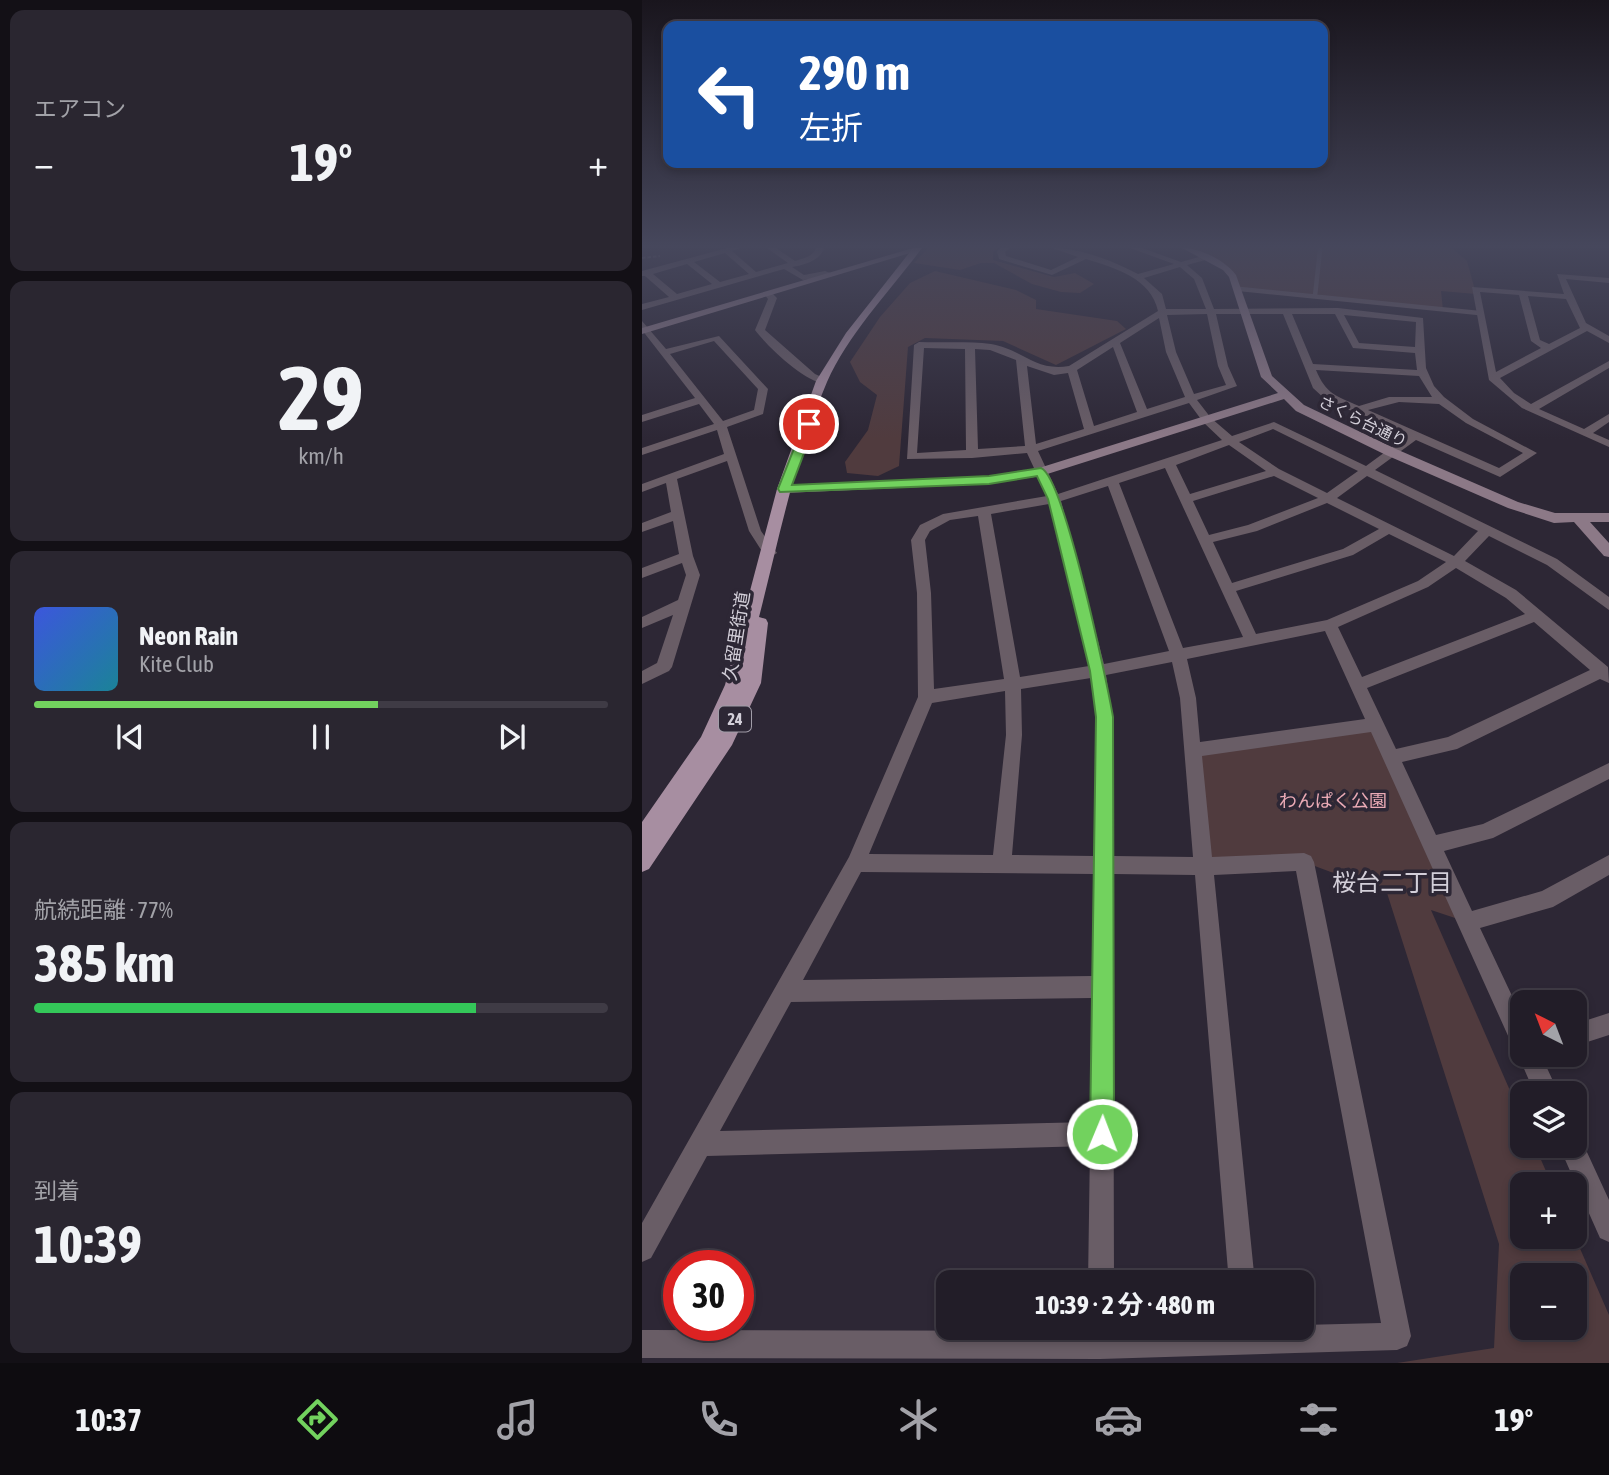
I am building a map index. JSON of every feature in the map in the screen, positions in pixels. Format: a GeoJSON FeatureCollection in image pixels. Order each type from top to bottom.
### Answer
{"type":"FeatureCollection","features":[{"type":"Feature","properties":{"kind":"main road","name":"久留里街道"},"geometry":{"type":"LineString","coordinates":[[642,839],[708,742],[734,685],[770,554],[784,489],[822,381],[850,335],[868,312]]}},
{"type":"Feature","properties":{"kind":"main road","name":"久留里街道"},"geometry":{"type":"LineString","coordinates":[[642,862],[723,744],[752,683],[770,554]]}},
{"type":"Feature","properties":{"kind":"street"},"geometry":{"type":"LineString","coordinates":[[704,312],[644,328],[666,352],[721,425],[755,530],[770,554]]}},
{"type":"Feature","properties":{"kind":"street"},"geometry":{"type":"LineString","coordinates":[[767,312],[760,330],[765,337],[794,363],[822,381]]}},
{"type":"Feature","properties":{"kind":"street"},"geometry":{"type":"LineString","coordinates":[[1162,312],[1171,352],[1191,399],[1207,420],[1229,440],[1275,472],[1456,562],[1511,594],[1606,674],[1451,744],[1391,757]]}},
{"type":"Feature","properties":{"kind":"street"},"geometry":{"type":"LineString","coordinates":[[1181,312],[1162,312],[1072,369],[1054,372],[1039,369],[991,347],[919,345],[911,457],[1031,449],[1232,386],[1225,376],[1210,312]]}},
{"type":"Feature","properties":{"kind":"street","name":"さくら台通り"},"geometry":{"type":"LineString","coordinates":[[1245,312],[1267,377],[1300,408],[1390,452],[1513,505],[1554,518],[1609,517]]}},
{"type":"Feature","properties":{"kind":"street"},"geometry":{"type":"LineString","coordinates":[[1286,312],[1318,388],[1329,397],[1500,473],[1531,453],[1478,425],[1442,401],[1429,388],[1423,373],[1420,320],[1344,312]]}},
{"type":"Feature","properties":{"kind":"street"},"geometry":{"type":"LineString","coordinates":[[1338,312],[1357,346],[1421,350]]}},
{"type":"Feature","properties":{"kind":"street"},"geometry":{"type":"LineString","coordinates":[[1528,312],[1536,341],[1548,348]]}},
{"type":"Feature","properties":{"kind":"street"},"geometry":{"type":"LineString","coordinates":[[1574,312],[1586,328],[1609,340]]}},
{"type":"Feature","properties":{"kind":"street"},"geometry":{"type":"LineString","coordinates":[[1479,313],[1493,378],[1509,397],[1609,444]]}},
{"type":"Feature","properties":{"kind":"street"},"geometry":{"type":"LineString","coordinates":[[1493,378],[1586,328]]}},
{"type":"Feature","properties":{"kind":"street"},"geometry":{"type":"LineString","coordinates":[[642,452],[759,412],[763,389],[716,338],[666,352]]}},
{"type":"Feature","properties":{"kind":"street"},"geometry":{"type":"LineString","coordinates":[[1116,341],[1142,414]]}},
{"type":"Feature","properties":{"kind":"street"},"geometry":{"type":"LineString","coordinates":[[970,345],[972,455]]}},
{"type":"Feature","properties":{"kind":"street"},"geometry":{"type":"LineString","coordinates":[[1021,359],[1031,449],[1054,499],[1098,671],[1105,717],[1101,1270]]}},
{"type":"Feature","properties":{"kind":"street"},"geometry":{"type":"LineString","coordinates":[[1533,408],[1609,364]]}},
{"type":"Feature","properties":{"kind":"street"},"geometry":{"type":"LineString","coordinates":[[1310,366],[1423,373]]}},
{"type":"Feature","properties":{"kind":"street"},"geometry":{"type":"LineString","coordinates":[[1072,369],[1090,431]]}},
{"type":"Feature","properties":{"kind":"street"},"geometry":{"type":"LineString","coordinates":[[784,489],[989,480],[1041,472],[1284,395]]}},
{"type":"Feature","properties":{"kind":"street"},"geometry":{"type":"LineString","coordinates":[[1358,411],[1394,398],[1442,401]]}},
{"type":"Feature","properties":{"kind":"street"},"geometry":{"type":"LineString","coordinates":[[642,418],[703,399]]}},
{"type":"Feature","properties":{"kind":"street"},"geometry":{"type":"LineString","coordinates":[[1585,433],[1609,417]]}},
{"type":"Feature","properties":{"kind":"street"},"geometry":{"type":"LineString","coordinates":[[642,1249],[856,863],[926,697],[924,593],[918,540],[926,528],[947,517],[1054,499],[1113,482],[1274,425],[1552,562],[1609,605]]}},
{"type":"Feature","properties":{"kind":"street"},"geometry":{"type":"LineString","coordinates":[[1205,540],[1252,528],[1329,498],[1414,436]]}},
{"type":"Feature","properties":{"kind":"street"},"geometry":{"type":"LineString","coordinates":[[642,488],[732,456]]}},
{"type":"Feature","properties":{"kind":"street"},"geometry":{"type":"LineString","coordinates":[[1169,463],[1252,641]]}},
{"type":"Feature","properties":{"kind":"street"},"geometry":{"type":"LineString","coordinates":[[1186,499],[1275,472]]}},
{"type":"Feature","properties":{"kind":"street"},"geometry":{"type":"LineString","coordinates":[[642,678],[664,667],[693,575],[686,555],[671,477]]}},
{"type":"Feature","properties":{"kind":"street"},"geometry":{"type":"LineString","coordinates":[[1113,482],[1178,655],[1189,698],[1241,1270]]}},
{"type":"Feature","properties":{"kind":"street"},"geometry":{"type":"LineString","coordinates":[[984,511],[1013,684],[1015,735],[1001,866]]}},
{"type":"Feature","properties":{"kind":"street"},"geometry":{"type":"LineString","coordinates":[[642,528],[679,514]]}},
{"type":"Feature","properties":{"kind":"street"},"geometry":{"type":"LineString","coordinates":[[1579,519],[1609,552]]}},
{"type":"Feature","properties":{"kind":"street"},"geometry":{"type":"LineString","coordinates":[[1227,589],[1348,552],[1389,528]]}},
{"type":"Feature","properties":{"kind":"street"},"geometry":{"type":"LineString","coordinates":[[926,697],[1098,671],[1330,625],[1423,583],[1456,562],[1488,529]]}},
{"type":"Feature","properties":{"kind":"street"},"geometry":{"type":"LineString","coordinates":[[642,573],[686,555]]}},
{"type":"Feature","properties":{"kind":"street"},"geometry":{"type":"LineString","coordinates":[[642,623],[683,604]]}},
{"type":"Feature","properties":{"kind":"street"},"geometry":{"type":"LineString","coordinates":[[1358,685],[1536,615]]}},
{"type":"Feature","properties":{"kind":"street"},"geometry":{"type":"LineString","coordinates":[[1330,625],[1510,1015]]}},
{"type":"Feature","properties":{"kind":"street"},"geometry":{"type":"LineString","coordinates":[[1195,750],[1376,724]]}},
{"type":"Feature","properties":{"kind":"street"},"geometry":{"type":"LineString","coordinates":[[1431,845],[1486,832],[1609,770]]}},
{"type":"Feature","properties":{"kind":"street"},"geometry":{"type":"LineString","coordinates":[[856,863],[1205,866],[1304,862],[1397,1336],[1314,1335]]}},
{"type":"Feature","properties":{"kind":"street"},"geometry":{"type":"LineString","coordinates":[[1467,922],[1546,900],[1609,864]]}},
{"type":"Feature","properties":{"kind":"street"},"geometry":{"type":"LineString","coordinates":[[785,991],[1104,987]]}},
{"type":"Feature","properties":{"kind":"street"},"geometry":{"type":"LineString","coordinates":[[1587,1031],[1609,1024]]}},
{"type":"Feature","properties":{"kind":"street"},"geometry":{"type":"LineString","coordinates":[[700,1144],[1102,1134]]}},
{"type":"Feature","properties":{"kind":"street"},"geometry":{"type":"LineString","coordinates":[[1578,1158],[1602,1196],[1609,1229]]}},
{"type":"Feature","properties":{"kind":"street"},"geometry":{"type":"LineString","coordinates":[[642,1344],[936,1340]]}},
{"type":"Feature","properties":{"kind":"lane"},"geometry":{"type":"LineString","coordinates":[[1466,312],[1479,313]]}},
{"type":"Feature","properties":{"kind":"green space"},"geometry":{"type":"Polygon","coordinates":[[[885,312],[1054,312],[1117,321],[1126,329],[1056,365],[1003,341],[925,338],[908,347],[899,466],[878,476],[847,473],[845,462],[868,430],[877,395],[860,382],[850,362],[885,312]]]}},
{"type":"Feature","properties":{"kind":"green space","name":"わんぱく公園"},"geometry":{"type":"Polygon","coordinates":[[[1376,724],[1467,922],[1431,910],[1510,1091],[1510,1158],[1540,1158],[1546,1172],[1510,1172],[1510,1249],[1580,1249],[1586,1263],[1510,1263],[1510,1340],[1587,1340],[1587,1265],[1609,1315],[1609,1363],[1397,1363],[1494,1348],[1499,1244],[1387,893],[1304,862],[1205,866],[1195,750],[1376,724]]]}},
{"type":"Feature","properties":{"kind":"district","name":"桜台二丁目"},"geometry":{"type":"Point","coordinates":[1392,882]}},
{"type":"Feature","properties":{"kind":"route"},"geometry":{"type":"LineString","coordinates":[[809,424],[784,489],[989,480],[1041,472],[1054,499],[1098,671],[1105,717],[1102,1134]]}}]}
